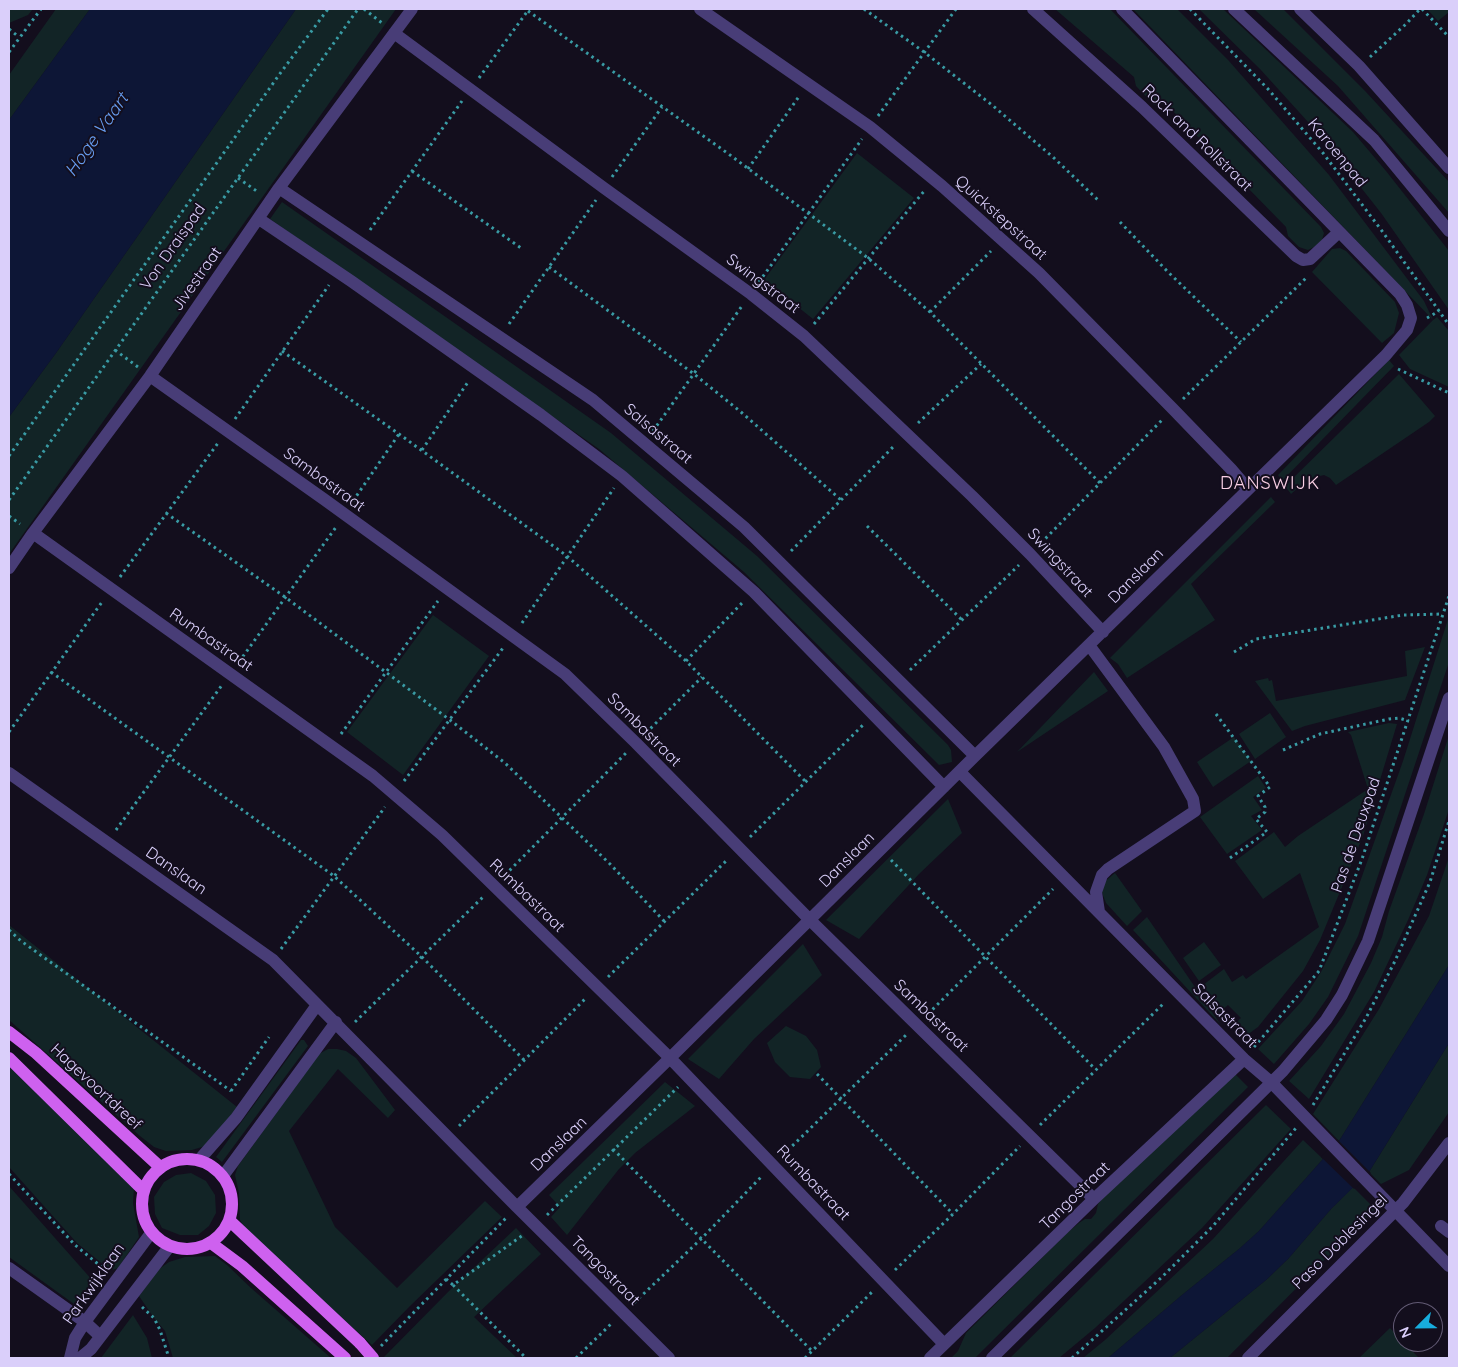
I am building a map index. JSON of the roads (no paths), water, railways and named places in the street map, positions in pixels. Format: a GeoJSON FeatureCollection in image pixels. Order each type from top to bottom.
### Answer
{"type":"FeatureCollection","features":[{"type":"Feature","properties":{"kind":"main road","name":"Hagevoortdreef"},"geometry":{"type":"LineString","coordinates":[[9,1032],[36,1053],[160,1167]]}},
{"type":"Feature","properties":{"kind":"main road"},"geometry":{"type":"LineString","coordinates":[[9,1058],[144,1190]]}},
{"type":"Feature","properties":{"kind":"main road"},"geometry":{"type":"LineString","coordinates":[[179,1159],[199,1160],[212,1166],[223,1176],[230,1190],[233,1206],[230,1221],[222,1234],[211,1243],[198,1249],[183,1250],[169,1247],[159,1241],[151,1232],[144,1219],[141,1205],[144,1190],[150,1178],[160,1167],[179,1159]]}},
{"type":"Feature","properties":{"kind":"main road"},"geometry":{"type":"LineString","coordinates":[[230,1221],[374,1355]]}},
{"type":"Feature","properties":{"kind":"main road"},"geometry":{"type":"LineString","coordinates":[[211,1243],[242,1266],[345,1358]]}},
{"type":"Feature","properties":{"kind":"street","name":"Jivestraat"},"geometry":{"type":"LineString","coordinates":[[9,568],[32,533],[150,376],[279,188],[412,9]]}},
{"type":"Feature","properties":{"kind":"street","name":"Quickstepstraat"},"geometry":{"type":"LineString","coordinates":[[700,9],[870,128],[933,179],[1003,240],[1039,273],[1173,409],[1248,489]]}},
{"type":"Feature","properties":{"kind":"street","name":"Rock and Rollstraat"},"geometry":{"type":"LineString","coordinates":[[1033,9],[1142,107],[1296,256],[1303,260],[1310,259],[1340,232]]}},
{"type":"Feature","properties":{"kind":"street"},"geometry":{"type":"LineString","coordinates":[[1122,9],[1340,232]]}},
{"type":"Feature","properties":{"kind":"street"},"geometry":{"type":"LineString","coordinates":[[1234,9],[1374,140],[1449,231]]}},
{"type":"Feature","properties":{"kind":"street"},"geometry":{"type":"LineString","coordinates":[[1300,9],[1359,66],[1449,168]]}},
{"type":"Feature","properties":{"kind":"street","name":"Swingstraat"},"geometry":{"type":"LineString","coordinates":[[394,33],[751,294],[804,336],[907,433],[1030,554],[1103,632]]}},
{"type":"Feature","properties":{"kind":"street","name":"Salsastraat"},"geometry":{"type":"LineString","coordinates":[[279,188],[593,400],[744,528],[975,756]]}},
{"type":"Feature","properties":{"kind":"street"},"geometry":{"type":"LineString","coordinates":[[259,219],[477,369],[622,476],[754,592],[944,787]]}},
{"type":"Feature","properties":{"kind":"street","name":"Danslaan"},"geometry":{"type":"LineString","coordinates":[[9,773],[273,960],[517,1207],[1386,355],[1408,330],[1411,318],[1407,305],[1400,294],[1340,232]]}},
{"type":"Feature","properties":{"kind":"street","name":"Sambastraat"},"geometry":{"type":"LineString","coordinates":[[150,376],[345,514],[565,674],[636,743],[810,920],[1094,1199]]}},
{"type":"Feature","properties":{"kind":"street","name":"Rumbastraat"},"geometry":{"type":"LineString","coordinates":[[32,533],[373,776],[442,835],[670,1058],[944,1344]]}},
{"type":"Feature","properties":{"kind":"street"},"geometry":{"type":"LineString","coordinates":[[1079,891],[1108,869],[1195,811],[1192,799],[1164,747],[1089,645]]}},
{"type":"Feature","properties":{"kind":"street"},"geometry":{"type":"LineString","coordinates":[[992,1358],[1271,1082],[1300,1052],[1326,1020],[1342,995],[1368,941],[1449,698]]}},
{"type":"Feature","properties":{"kind":"street","name":"Salsastraat"},"geometry":{"type":"LineString","coordinates":[[960,772],[1244,1059],[1271,1082],[1328,1144],[1395,1210]]}},
{"type":"Feature","properties":{"kind":"street"},"geometry":{"type":"LineString","coordinates":[[1099,912],[1096,892],[1102,875]]}},
{"type":"Feature","properties":{"kind":"street"},"geometry":{"type":"LineString","coordinates":[[199,1160],[236,1118],[317,1005]]}},
{"type":"Feature","properties":{"kind":"street"},"geometry":{"type":"LineString","coordinates":[[223,1176],[336,1022]]}},
{"type":"Feature","properties":{"kind":"street","name":"Tangostraat"},"geometry":{"type":"LineString","coordinates":[[930,1358],[1094,1199],[1244,1059]]}},
{"type":"Feature","properties":{"kind":"street","name":"Paso Doblesingel"},"geometry":{"type":"LineString","coordinates":[[1248,1358],[1395,1210],[1449,1143]]}},
{"type":"Feature","properties":{"kind":"street","name":"Tangostraat"},"geometry":{"type":"LineString","coordinates":[[517,1207],[669,1358]]}},
{"type":"Feature","properties":{"kind":"street"},"geometry":{"type":"LineString","coordinates":[[1395,1210],[1449,1266]]}},
{"type":"Feature","properties":{"kind":"street","name":"Parkwijklaan"},"geometry":{"type":"LineString","coordinates":[[70,1358],[75,1338],[84,1322],[151,1232]]}},
{"type":"Feature","properties":{"kind":"street"},"geometry":{"type":"LineString","coordinates":[[80,1358],[91,1349],[169,1247]]}},
{"type":"Feature","properties":{"kind":"street"},"geometry":{"type":"LineString","coordinates":[[9,1268],[84,1322],[100,1336]]}},
{"type":"Feature","properties":{"kind":"water","name":"Hoge Vaart"},"geometry":{"type":"Polygon","coordinates":[[[90,9],[296,9],[56,353],[9,417],[9,120],[90,9]]]}},
{"type":"Feature","properties":{"kind":"water"},"geometry":{"type":"Polygon","coordinates":[[[1449,965],[1449,1043],[1369,1172],[1331,1209],[1288,1259],[1266,1280],[1170,1358],[1108,1358],[1259,1231],[1339,1141],[1449,965]]]}},
{"type":"Feature","properties":{"kind":"district","name":"DANSWIJK"},"geometry":{"type":"Point","coordinates":[1270,484]}}]}
